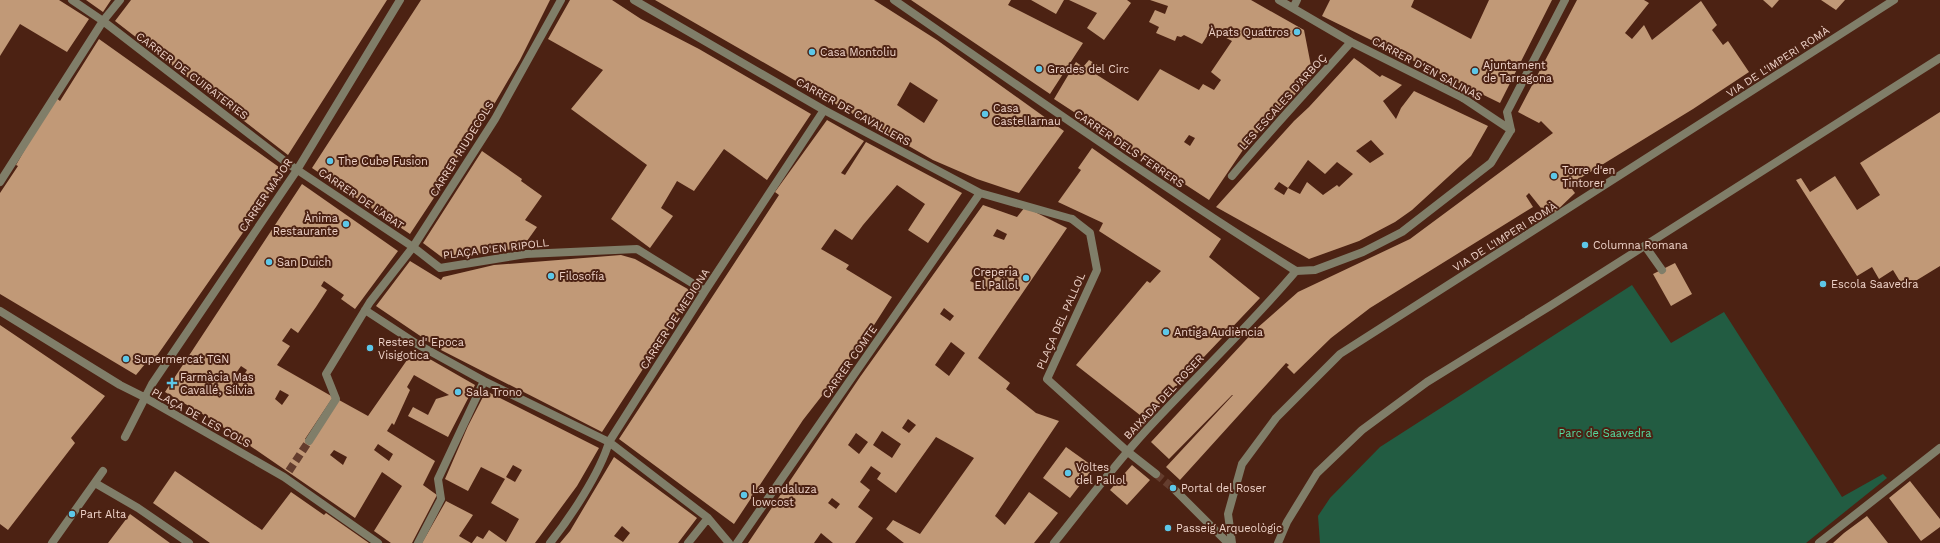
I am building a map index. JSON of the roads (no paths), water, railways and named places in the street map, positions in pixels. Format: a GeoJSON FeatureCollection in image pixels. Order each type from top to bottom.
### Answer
{"type":"FeatureCollection","features":[{"type":"Feature","properties":{"kind":"street","name":"CARRER DE CUIRATERIES"},"geometry":{"type":"LineString","coordinates":[[72,0],[297,170]]}},
{"type":"Feature","properties":{"kind":"street"},"geometry":{"type":"LineString","coordinates":[[0,182],[103,22],[120,0]]}},
{"type":"Feature","properties":{"kind":"street","name":"CARRER MAJOR"},"geometry":{"type":"LineString","coordinates":[[144,397],[297,170],[400,0]]}},
{"type":"Feature","properties":{"kind":"street","name":"CARRER RIUDECOLS"},"geometry":{"type":"LineString","coordinates":[[309,441],[336,399],[326,374],[370,302],[412,247],[495,119],[561,0]]}},
{"type":"Feature","properties":{"kind":"street","name":"CARRER DE CAVALLERS"},"geometry":{"type":"LineString","coordinates":[[634,0],[824,110],[980,192],[1072,219]]}},
{"type":"Feature","properties":{"kind":"street","name":"CARRER DELS FERRERS"},"geometry":{"type":"LineString","coordinates":[[894,0],[1113,152],[1204,213],[1296,271]]}},
{"type":"Feature","properties":{"kind":"street","name":"CARRER D'EN SALINAS"},"geometry":{"type":"LineString","coordinates":[[1279,0],[1350,42],[1463,98],[1511,130]]}},
{"type":"Feature","properties":{"kind":"street"},"geometry":{"type":"LineString","coordinates":[[1293,8],[1297,0]]}},
{"type":"Feature","properties":{"kind":"street"},"geometry":{"type":"LineString","coordinates":[[1296,271],[1315,270],[1363,252],[1402,232],[1491,163],[1511,130],[1507,112],[1565,0]]}},
{"type":"Feature","properties":{"kind":"street","name":"VIA DE L'IMPERI ROMÀ"},"geometry":{"type":"LineString","coordinates":[[1232,543],[1228,514],[1242,464],[1276,418],[1340,354],[1894,0]]}},
{"type":"Feature","properties":{"kind":"street","name":"LES ESCALES D'ARBOÇ"},"geometry":{"type":"LineString","coordinates":[[1232,176],[1266,134],[1304,96],[1350,42]]}},
{"type":"Feature","properties":{"kind":"street"},"geometry":{"type":"LineString","coordinates":[[1278,543],[1287,522],[1317,473],[1362,430],[1427,382],[1646,246],[1940,58]]}},
{"type":"Feature","properties":{"kind":"street","name":"CARRER DE MEDIONA"},"geometry":{"type":"LineString","coordinates":[[550,543],[563,527],[604,458],[609,442],[705,291],[824,110]]}},
{"type":"Feature","properties":{"kind":"street","name":"CARRER DE L'ABAT"},"geometry":{"type":"LineString","coordinates":[[297,170],[412,247]]}},
{"type":"Feature","properties":{"kind":"street","name":"CARRER COMTE"},"geometry":{"type":"LineString","coordinates":[[737,543],[980,192]]}},
{"type":"Feature","properties":{"kind":"street","name":"PLAÇA DEL PALLOL"},"geometry":{"type":"LineString","coordinates":[[1072,219],[1090,233],[1097,270],[1047,379],[1128,452]]}},
{"type":"Feature","properties":{"kind":"street"},"geometry":{"type":"LineString","coordinates":[[1646,246],[1662,270]]}},
{"type":"Feature","properties":{"kind":"street","name":"PLAÇA D'EN RIPOLL"},"geometry":{"type":"LineString","coordinates":[[412,247],[440,268],[526,254],[636,249],[705,291]]}},
{"type":"Feature","properties":{"kind":"street","name":"BAIXADA DEL ROSER"},"geometry":{"type":"LineString","coordinates":[[1054,543],[1107,476],[1152,424],[1245,328],[1296,271]]}},
{"type":"Feature","properties":{"kind":"street"},"geometry":{"type":"LineString","coordinates":[[365,310],[417,344],[484,381],[609,442],[708,518],[729,543]]}},
{"type":"Feature","properties":{"kind":"street"},"geometry":{"type":"LineString","coordinates":[[0,311],[120,385],[144,397]]}},
{"type":"Feature","properties":{"kind":"street"},"geometry":{"type":"LineString","coordinates":[[418,543],[441,499],[438,479],[484,381]]}},
{"type":"Feature","properties":{"kind":"street","name":"PLAÇA DE LES COLS"},"geometry":{"type":"LineString","coordinates":[[126,436],[144,397],[287,474],[378,543]]}},
{"type":"Feature","properties":{"kind":"street"},"geometry":{"type":"LineString","coordinates":[[1819,543],[1940,448]]}},
{"type":"Feature","properties":{"kind":"street"},"geometry":{"type":"LineString","coordinates":[[1128,452],[1156,474]]}},
{"type":"Feature","properties":{"kind":"street"},"geometry":{"type":"LineString","coordinates":[[52,543],[103,471]]}},
{"type":"Feature","properties":{"kind":"street"},"geometry":{"type":"LineString","coordinates":[[95,483],[138,508],[189,543]]}},
{"type":"Feature","properties":{"kind":"street"},"geometry":{"type":"LineString","coordinates":[[1173,488],[1228,543]]}},
{"type":"Feature","properties":{"kind":"street"},"geometry":{"type":"LineString","coordinates":[[688,543],[708,518]]}},
{"type":"Feature","properties":{"kind":"tunnel"},"geometry":{"type":"LineString","coordinates":[[289,471],[309,441]]}},
{"type":"Feature","properties":{"kind":"tunnel"},"geometry":{"type":"LineString","coordinates":[[1156,474],[1173,488]]}},
{"type":"Feature","properties":{"kind":"place","name":"Àpats Quattros"},"geometry":{"type":"Point","coordinates":[1297,32]}},
{"type":"Feature","properties":{"kind":"place","name":"Casa Montoliu"},"geometry":{"type":"Point","coordinates":[812,52]}},
{"type":"Feature","properties":{"kind":"place","name":"Grades del Circ"},"geometry":{"type":"Point","coordinates":[1039,69]}},
{"type":"Feature","properties":{"kind":"place","name":"Ajuntament de Tarragona"},"geometry":{"type":"Point","coordinates":[1475,71]}},
{"type":"Feature","properties":{"kind":"place","name":"Casa Castellarnau"},"geometry":{"type":"Point","coordinates":[985,114]}},
{"type":"Feature","properties":{"kind":"place","name":"The Cube Fusion"},"geometry":{"type":"Point","coordinates":[330,161]}},
{"type":"Feature","properties":{"kind":"place","name":"Torre d'en Tintorer"},"geometry":{"type":"Point","coordinates":[1554,176]}},
{"type":"Feature","properties":{"kind":"place","name":"Ànima Restaurante"},"geometry":{"type":"Point","coordinates":[346,224]}},
{"type":"Feature","properties":{"kind":"place","name":"Columna Romana"},"geometry":{"type":"Point","coordinates":[1585,245]}},
{"type":"Feature","properties":{"kind":"place","name":"San Duich"},"geometry":{"type":"Point","coordinates":[269,262]}},
{"type":"Feature","properties":{"kind":"place","name":"Filosofía"},"geometry":{"type":"Point","coordinates":[551,276]}},
{"type":"Feature","properties":{"kind":"place","name":"Creperia El Pallol"},"geometry":{"type":"Point","coordinates":[1026,278]}},
{"type":"Feature","properties":{"kind":"place","name":"Escola Saavedra"},"geometry":{"type":"Point","coordinates":[1823,284]}},
{"type":"Feature","properties":{"kind":"place","name":"Antiga Audiència"},"geometry":{"type":"Point","coordinates":[1166,332]}},
{"type":"Feature","properties":{"kind":"place","name":"Restes d' Epoca Visigotica"},"geometry":{"type":"Point","coordinates":[370,348]}},
{"type":"Feature","properties":{"kind":"place","name":"Supermercat TGN"},"geometry":{"type":"Point","coordinates":[126,359]}},
{"type":"Feature","properties":{"kind":"place","name":"Farmàcia Mas Cavallé, Sílvia"},"geometry":{"type":"Point","coordinates":[172,383]}},
{"type":"Feature","properties":{"kind":"place","name":"Sala Trono"},"geometry":{"type":"Point","coordinates":[458,392]}},
{"type":"Feature","properties":{"kind":"place","name":"Voltes del Pallol"},"geometry":{"type":"Point","coordinates":[1068,473]}},
{"type":"Feature","properties":{"kind":"place","name":"Portal del Roser"},"geometry":{"type":"Point","coordinates":[1173,488]}},
{"type":"Feature","properties":{"kind":"place","name":"La andaluza lowcost"},"geometry":{"type":"Point","coordinates":[744,495]}},
{"type":"Feature","properties":{"kind":"place","name":"Part Alta"},"geometry":{"type":"Point","coordinates":[72,514]}},
{"type":"Feature","properties":{"kind":"place","name":"Passeig Arqueològic"},"geometry":{"type":"Point","coordinates":[1168,528]}},
{"type":"Feature","properties":{"kind":"park label","name":"Parc de Saavedra"},"geometry":{"type":"Point","coordinates":[1605,433]}}]}
